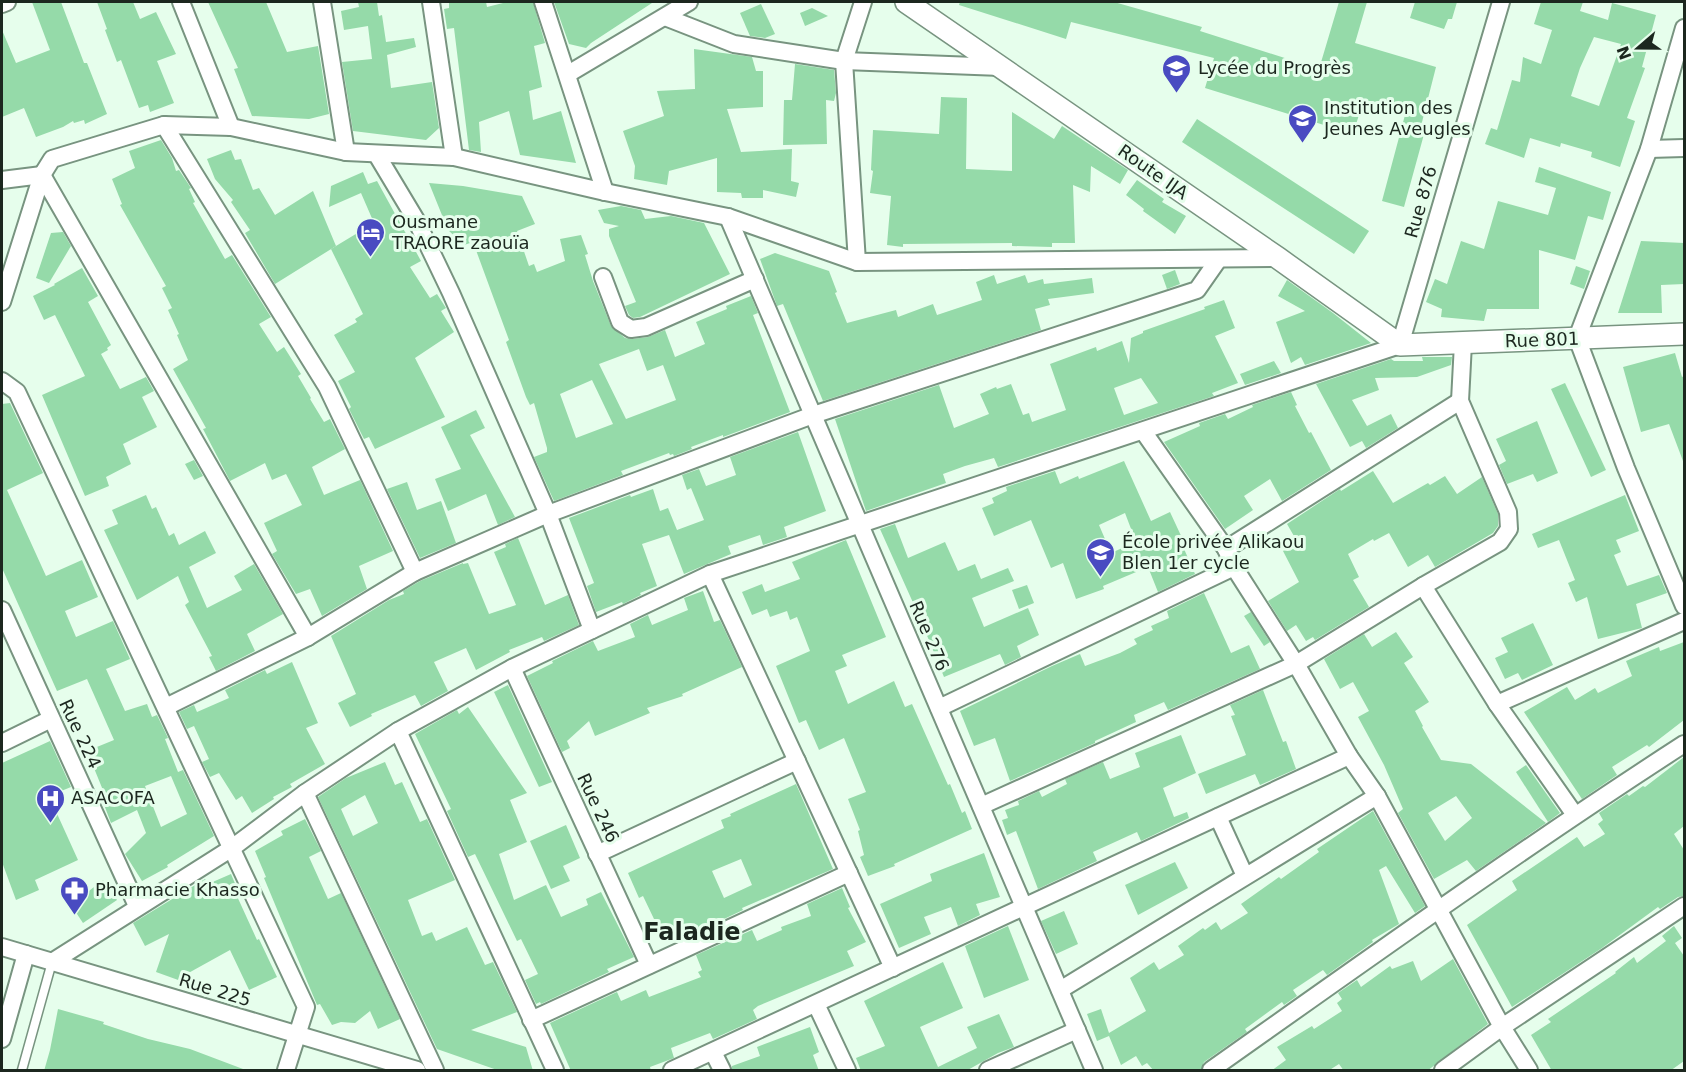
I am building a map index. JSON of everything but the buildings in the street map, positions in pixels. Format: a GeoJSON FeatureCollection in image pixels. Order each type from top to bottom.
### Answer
{"type":"FeatureCollection","features":[{"type":"Feature","properties":{"kind":"street"},"geometry":{"type":"LineString","coordinates":[[2,4],[7,2]]}},
{"type":"Feature","properties":{"kind":"street"},"geometry":{"type":"LineString","coordinates":[[181,2],[231,127]]}},
{"type":"Feature","properties":{"kind":"street"},"geometry":{"type":"LineString","coordinates":[[322,2],[346,152]]}},
{"type":"Feature","properties":{"kind":"street"},"geometry":{"type":"LineString","coordinates":[[431,2],[454,157]]}},
{"type":"Feature","properties":{"kind":"street"},"geometry":{"type":"LineString","coordinates":[[543,2],[605,192]]}},
{"type":"Feature","properties":{"kind":"street"},"geometry":{"type":"LineString","coordinates":[[568,74],[689,2]]}},
{"type":"Feature","properties":{"kind":"street"},"geometry":{"type":"LineString","coordinates":[[857,262],[844,61],[863,2]]}},
{"type":"Feature","properties":{"kind":"street","name":"Route IJA"},"geometry":{"type":"LineString","coordinates":[[906,2],[1278,258],[1400,345]]}},
{"type":"Feature","properties":{"kind":"street","name":"Rue 876"},"geometry":{"type":"LineString","coordinates":[[1400,345],[1501,2]]}},
{"type":"Feature","properties":{"kind":"street"},"geometry":{"type":"LineString","coordinates":[[665,17],[734,44],[844,61],[1001,67]]}},
{"type":"Feature","properties":{"kind":"street"},"geometry":{"type":"LineString","coordinates":[[1684,28],[1649,149],[1577,338],[1626,468],[1684,606]]}},
{"type":"Feature","properties":{"kind":"street"},"geometry":{"type":"LineString","coordinates":[[164,125],[327,387],[416,572]]}},
{"type":"Feature","properties":{"kind":"street"},"geometry":{"type":"LineString","coordinates":[[2,302],[42,175],[52,159],[164,125],[231,127],[346,152],[454,157],[605,192],[728,217],[857,262],[1278,258]]}},
{"type":"Feature","properties":{"kind":"street"},"geometry":{"type":"LineString","coordinates":[[1649,149],[1684,148]]}},
{"type":"Feature","properties":{"kind":"street"},"geometry":{"type":"LineString","coordinates":[[377,155],[416,220],[451,293],[548,514],[592,630]]}},
{"type":"Feature","properties":{"kind":"street"},"geometry":{"type":"LineString","coordinates":[[2,180],[42,175]]}},
{"type":"Feature","properties":{"kind":"street"},"geometry":{"type":"LineString","coordinates":[[42,175],[308,637]]}},
{"type":"Feature","properties":{"kind":"street","name":"Rue 276"},"geometry":{"type":"LineString","coordinates":[[728,217],[1094,1071]]}},
{"type":"Feature","properties":{"kind":"street"},"geometry":{"type":"LineString","coordinates":[[166,707],[308,637],[416,572],[548,514],[813,415],[1197,291],[1218,260]]}},
{"type":"Feature","properties":{"kind":"street"},"geometry":{"type":"LineString","coordinates":[[603,277],[620,322],[632,329],[646,327],[755,279]]}},
{"type":"Feature","properties":{"kind":"street","name":"Rue 801"},"geometry":{"type":"LineString","coordinates":[[1400,345],[1684,334]]}},
{"type":"Feature","properties":{"kind":"street"},"geometry":{"type":"LineString","coordinates":[[981,806],[1296,664],[1500,542],[1509,529],[1508,512],[1460,401],[1464,343]]}},
{"type":"Feature","properties":{"kind":"street"},"geometry":{"type":"LineString","coordinates":[[52,962],[137,906],[232,848],[305,793],[398,731],[512,668],[710,574],[1400,345]]}},
{"type":"Feature","properties":{"kind":"street"},"geometry":{"type":"LineString","coordinates":[[2,381],[18,392],[306,1007],[285,1071]]}},
{"type":"Feature","properties":{"kind":"street"},"geometry":{"type":"LineString","coordinates":[[1226,549],[1460,401]]}},
{"type":"Feature","properties":{"kind":"street"},"geometry":{"type":"LineString","coordinates":[[1143,431],[1226,549],[1234,567],[1296,664],[1349,756],[1377,796],[1502,1027],[1529,1071]]}},
{"type":"Feature","properties":{"kind":"street"},"geometry":{"type":"LineString","coordinates":[[939,708],[1234,567]]}},
{"type":"Feature","properties":{"kind":"street"},"geometry":{"type":"LineString","coordinates":[[710,574],[893,968]]}},
{"type":"Feature","properties":{"kind":"street"},"geometry":{"type":"LineString","coordinates":[[1423,586],[1497,705],[1575,815]]}},
{"type":"Feature","properties":{"kind":"street","name":"Rue 224"},"geometry":{"type":"LineString","coordinates":[[2,610],[137,906]]}},
{"type":"Feature","properties":{"kind":"street"},"geometry":{"type":"LineString","coordinates":[[1497,705],[1684,621]]}},
{"type":"Feature","properties":{"kind":"street","name":"Rue 246"},"geometry":{"type":"LineString","coordinates":[[512,668],[649,965]]}},
{"type":"Feature","properties":{"kind":"street"},"geometry":{"type":"LineString","coordinates":[[2,743],[51,719]]}},
{"type":"Feature","properties":{"kind":"street"},"geometry":{"type":"LineString","coordinates":[[398,731],[555,1071]]}},
{"type":"Feature","properties":{"kind":"street"},"geometry":{"type":"LineString","coordinates":[[1211,1071],[1438,909],[1684,744]]}},
{"type":"Feature","properties":{"kind":"street"},"geometry":{"type":"LineString","coordinates":[[672,1071],[1349,756]]}},
{"type":"Feature","properties":{"kind":"street"},"geometry":{"type":"LineString","coordinates":[[597,854],[797,761]]}},
{"type":"Feature","properties":{"kind":"street"},"geometry":{"type":"LineString","coordinates":[[305,793],[435,1071]]}},
{"type":"Feature","properties":{"kind":"street"},"geometry":{"type":"LineString","coordinates":[[1060,990],[1377,796]]}},
{"type":"Feature","properties":{"kind":"street"},"geometry":{"type":"LineString","coordinates":[[1218,817],[1245,876]]}},
{"type":"Feature","properties":{"kind":"street"},"geometry":{"type":"LineString","coordinates":[[531,1020],[849,873]]}},
{"type":"Feature","properties":{"kind":"street"},"geometry":{"type":"LineString","coordinates":[[1443,1071],[1502,1027],[1684,906]]}},
{"type":"Feature","properties":{"kind":"street","name":"Rue 225"},"geometry":{"type":"LineString","coordinates":[[2,947],[417,1071]]}},
{"type":"Feature","properties":{"kind":"street"},"geometry":{"type":"LineString","coordinates":[[2,1040],[26,954]]}},
{"type":"Feature","properties":{"kind":"street"},"geometry":{"type":"LineString","coordinates":[[816,1004],[847,1071]]}},
{"type":"Feature","properties":{"kind":"street"},"geometry":{"type":"LineString","coordinates":[[988,1071],[1077,1030]]}},
{"type":"Feature","properties":{"kind":"street"},"geometry":{"type":"LineString","coordinates":[[713,1052],[722,1071]]}},
{"type":"Feature","properties":{"kind":"lane"},"geometry":{"type":"LineString","coordinates":[[22,1071],[52,962]]}},
{"type":"Feature","properties":{"kind":"place","name":"Lycée du Progrès"},"geometry":{"type":"Point","coordinates":[1177,94]}},
{"type":"Feature","properties":{"kind":"place","name":"Institution des Jeunes Aveugles"},"geometry":{"type":"Point","coordinates":[1303,144]}},
{"type":"Feature","properties":{"kind":"place","name":"Ousmane TRAORE zaouïa"},"geometry":{"type":"Point","coordinates":[371,258]}},
{"type":"Feature","properties":{"kind":"place","name":"École privée Alikaou Blen 1er cycle"},"geometry":{"type":"Point","coordinates":[1101,578]}},
{"type":"Feature","properties":{"kind":"place","name":"ASACOFA"},"geometry":{"type":"Point","coordinates":[50,824]}},
{"type":"Feature","properties":{"kind":"place","name":"Pharmacie Khasso"},"geometry":{"type":"Point","coordinates":[74,916]}},
{"type":"Feature","properties":{"kind":"district","name":"Faladie"},"geometry":{"type":"Point","coordinates":[692,932]}}]}
